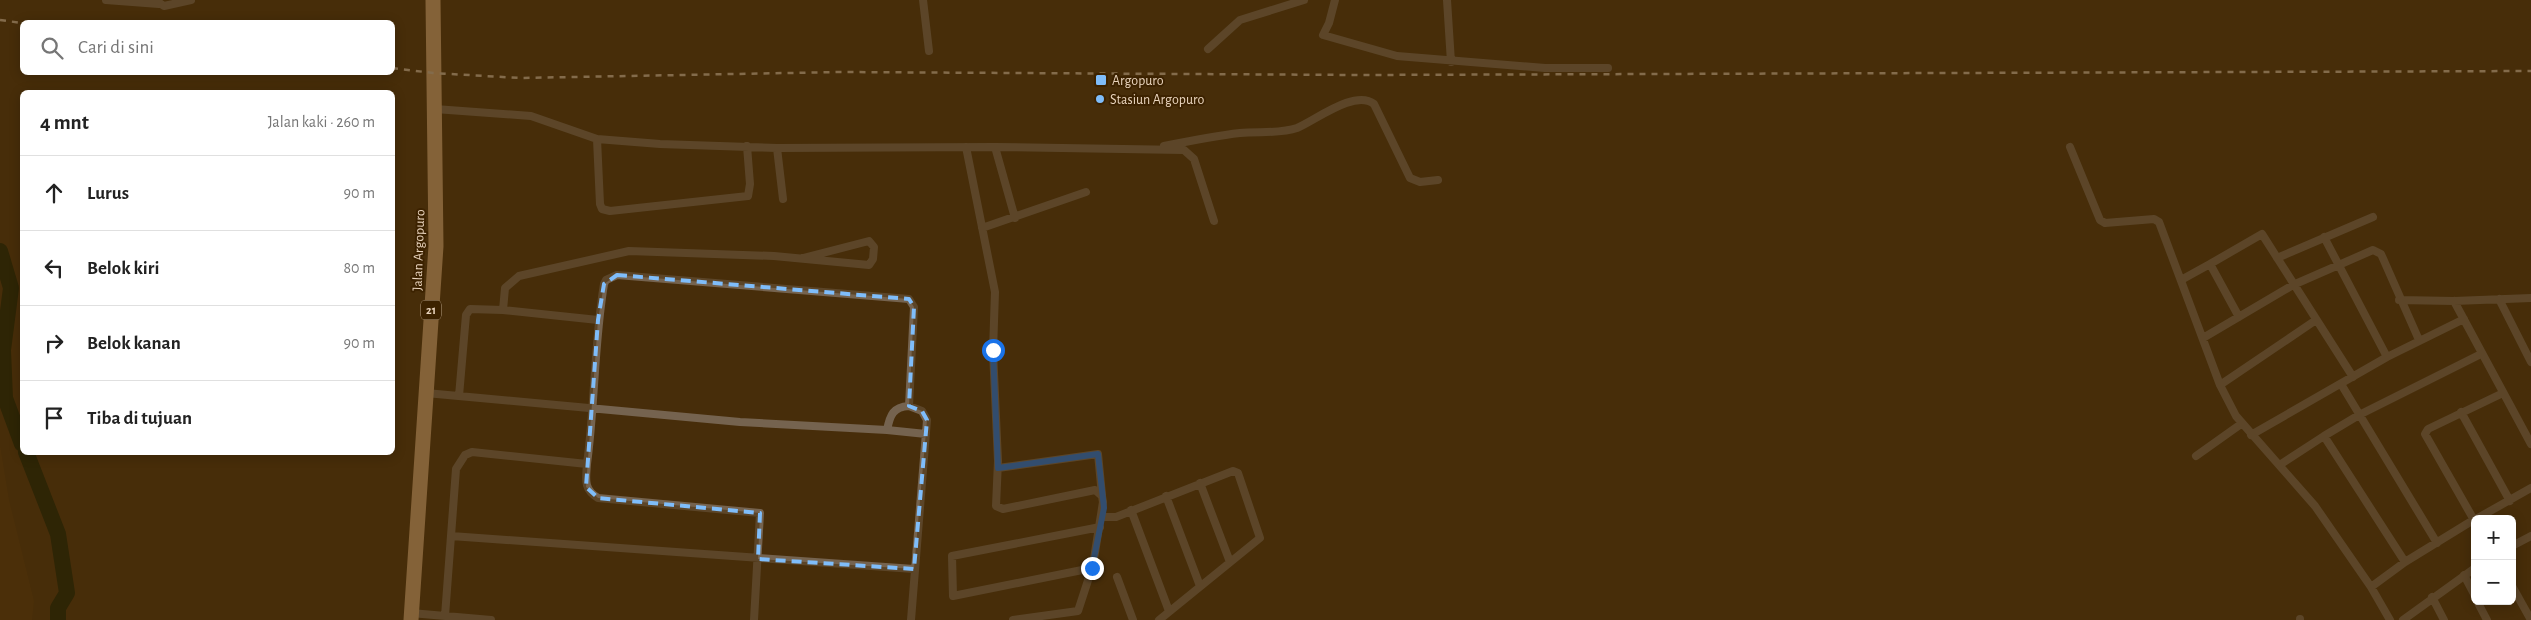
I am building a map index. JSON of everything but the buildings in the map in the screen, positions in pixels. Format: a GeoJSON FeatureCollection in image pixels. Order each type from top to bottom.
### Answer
{"type":"FeatureCollection","features":[{"type":"Feature","properties":{"kind":"highway","name":"Jalan Argopuro"},"geometry":{"type":"LineString","coordinates":[[411,617],[436,246],[433,0]]}},
{"type":"Feature","properties":{"kind":"street"},"geometry":{"type":"LineString","coordinates":[[106,0],[158,2],[164,6],[191,0]]}},
{"type":"Feature","properties":{"kind":"street"},"geometry":{"type":"LineString","coordinates":[[923,0],[929,52]]}},
{"type":"Feature","properties":{"kind":"street"},"geometry":{"type":"LineString","coordinates":[[1208,49],[1240,20],[1304,0]]}},
{"type":"Feature","properties":{"kind":"street"},"geometry":{"type":"LineString","coordinates":[[1335,0],[1329,23],[1323,35],[1397,56],[1451,62],[1545,68],[1608,68]]}},
{"type":"Feature","properties":{"kind":"street"},"geometry":{"type":"LineString","coordinates":[[1447,0],[1451,62]]}},
{"type":"Feature","properties":{"kind":"street"},"geometry":{"type":"LineString","coordinates":[[1147,149],[1229,134],[1297,128],[1347,103],[1365,100],[1374,104],[1410,178],[1420,182],[1438,180]]}},
{"type":"Feature","properties":{"kind":"street"},"geometry":{"type":"LineString","coordinates":[[434,109],[539,118],[597,139],[660,144],[778,148],[995,147],[1184,150],[1191,154],[1214,220]]}},
{"type":"Feature","properties":{"kind":"street"},"geometry":{"type":"LineString","coordinates":[[597,139],[600,204],[602,209],[610,211],[748,196],[750,184],[747,146]]}},
{"type":"Feature","properties":{"kind":"street"},"geometry":{"type":"LineString","coordinates":[[2070,146],[2100,220],[2105,223],[2157,220],[2161,225],[2220,385],[2242,424],[2280,464],[2315,506],[2371,588],[2390,620]]}},
{"type":"Feature","properties":{"kind":"street"},"geometry":{"type":"LineString","coordinates":[[966,147],[995,292],[993,350],[998,468],[996,506],[999,509],[1095,490],[1102,496]]}},
{"type":"Feature","properties":{"kind":"street"},"geometry":{"type":"LineString","coordinates":[[995,147],[1015,218]]}},
{"type":"Feature","properties":{"kind":"street"},"geometry":{"type":"LineString","coordinates":[[778,148],[783,199]]}},
{"type":"Feature","properties":{"kind":"street"},"geometry":{"type":"LineString","coordinates":[[982,228],[1086,192]]}},
{"type":"Feature","properties":{"kind":"street"},"geometry":{"type":"LineString","coordinates":[[2277,258],[2373,217]]}},
{"type":"Feature","properties":{"kind":"street"},"geometry":{"type":"LineString","coordinates":[[2181,280],[2259,234],[2264,235],[2293,286],[2353,377]]}},
{"type":"Feature","properties":{"kind":"street"},"geometry":{"type":"LineString","coordinates":[[2324,237],[2337,265],[2387,357]]}},
{"type":"Feature","properties":{"kind":"street"},"geometry":{"type":"LineString","coordinates":[[503,310],[505,288],[519,276],[629,250],[803,258],[869,265],[873,260],[874,247],[869,241],[803,258]]}},
{"type":"Feature","properties":{"kind":"street"},"geometry":{"type":"LineString","coordinates":[[2203,338],[2293,286],[2337,265],[2377,250],[2381,254],[2399,300],[2419,340]]}},
{"type":"Feature","properties":{"kind":"street"},"geometry":{"type":"LineString","coordinates":[[2210,264],[2239,317]]}},
{"type":"Feature","properties":{"kind":"street"},"geometry":{"type":"LineString","coordinates":[[754,620],[760,513],[598,498],[590,493],[586,487],[594,408],[598,320],[606,280],[616,275],[909,300],[914,307],[909,406]]}},
{"type":"Feature","properties":{"kind":"street"},"geometry":{"type":"LineString","coordinates":[[2399,300],[2454,301],[2531,298]]}},
{"type":"Feature","properties":{"kind":"street"},"geometry":{"type":"LineString","coordinates":[[2499,299],[2531,362]]}},
{"type":"Feature","properties":{"kind":"street"},"geometry":{"type":"LineString","coordinates":[[2454,301],[2531,444]]}},
{"type":"Feature","properties":{"kind":"street"},"geometry":{"type":"LineString","coordinates":[[459,396],[467,311],[474,308],[598,320]]}},
{"type":"Feature","properties":{"kind":"street"},"geometry":{"type":"LineString","coordinates":[[2251,435],[2387,357],[2464,319]]}},
{"type":"Feature","properties":{"kind":"street"},"geometry":{"type":"LineString","coordinates":[[2220,385],[2316,320]]}},
{"type":"Feature","properties":{"kind":"street"},"geometry":{"type":"LineString","coordinates":[[2280,464],[2359,415],[2481,354]]}},
{"type":"Feature","properties":{"kind":"street"},"geometry":{"type":"LineString","coordinates":[[2342,384],[2437,543]]}},
{"type":"Feature","properties":{"kind":"street"},"geometry":{"type":"LineString","coordinates":[[426,393],[740,422],[888,430],[926,434]]}},
{"type":"Feature","properties":{"kind":"street"},"geometry":{"type":"LineString","coordinates":[[2473,515],[2425,434],[2428,429],[2503,393]]}},
{"type":"Feature","properties":{"kind":"street"},"geometry":{"type":"LineString","coordinates":[[888,430],[893,412],[898,408],[909,406],[917,408],[924,414],[927,420],[911,620]]}},
{"type":"Feature","properties":{"kind":"street"},"geometry":{"type":"LineString","coordinates":[[2461,412],[2510,501]]}},
{"type":"Feature","properties":{"kind":"street"},"geometry":{"type":"LineString","coordinates":[[2196,456],[2242,424]]}},
{"type":"Feature","properties":{"kind":"street"},"geometry":{"type":"LineString","coordinates":[[2324,436],[2405,562]]}},
{"type":"Feature","properties":{"kind":"street"},"geometry":{"type":"LineString","coordinates":[[446,616],[456,468],[465,455],[472,452],[587,464]]}},
{"type":"Feature","properties":{"kind":"street"},"geometry":{"type":"LineString","coordinates":[[998,468],[1098,454],[1102,516],[1092,568],[1078,610],[1078,620]]}},
{"type":"Feature","properties":{"kind":"street"},"geometry":{"type":"LineString","coordinates":[[1102,516],[1116,517],[1233,471],[1238,473],[1260,538],[1159,620]]}},
{"type":"Feature","properties":{"kind":"street"},"geometry":{"type":"LineString","coordinates":[[1200,483],[1230,562]]}},
{"type":"Feature","properties":{"kind":"street"},"geometry":{"type":"LineString","coordinates":[[2483,515],[2531,488]]}},
{"type":"Feature","properties":{"kind":"street"},"geometry":{"type":"LineString","coordinates":[[1166,496],[1200,586]]}},
{"type":"Feature","properties":{"kind":"street"},"geometry":{"type":"LineString","coordinates":[[1131,510],[1169,611]]}},
{"type":"Feature","properties":{"kind":"street"},"geometry":{"type":"LineString","coordinates":[[2371,588],[2405,562],[2471,522]]}},
{"type":"Feature","properties":{"kind":"street"},"geometry":{"type":"LineString","coordinates":[[1092,568],[953,596],[952,556],[1100,527]]}},
{"type":"Feature","properties":{"kind":"street"},"geometry":{"type":"LineString","coordinates":[[451,536],[914,569]]}},
{"type":"Feature","properties":{"kind":"street"},"geometry":{"type":"LineString","coordinates":[[2516,544],[2531,536]]}},
{"type":"Feature","properties":{"kind":"street"},"geometry":{"type":"LineString","coordinates":[[2403,620],[2432,597],[2471,571]]}},
{"type":"Feature","properties":{"kind":"street"},"geometry":{"type":"LineString","coordinates":[[2464,575],[2471,588]]}},
{"type":"Feature","properties":{"kind":"street"},"geometry":{"type":"LineString","coordinates":[[1117,577],[1133,620]]}},
{"type":"Feature","properties":{"kind":"street"},"geometry":{"type":"LineString","coordinates":[[2516,593],[2531,620]]}},
{"type":"Feature","properties":{"kind":"street"},"geometry":{"type":"LineString","coordinates":[[2432,597],[2444,620]]}},
{"type":"Feature","properties":{"kind":"street"},"geometry":{"type":"LineString","coordinates":[[2479,605],[2487,620]]}},
{"type":"Feature","properties":{"kind":"street"},"geometry":{"type":"LineString","coordinates":[[1013,620],[1078,610]]}},
{"type":"Feature","properties":{"kind":"street"},"geometry":{"type":"LineString","coordinates":[[411,617],[446,616],[492,620]]}},
{"type":"Feature","properties":{"kind":"highlighted area"},"geometry":{"type":"Polygon","coordinates":[[[617,275],[909,299],[914,307],[909,406],[922,411],[927,420],[914,569],[758,559],[760,513],[598,498],[586,487],[598,320],[604,284],[617,275]]]}},
{"type":"Feature","properties":{"kind":"shaded area"},"geometry":{"type":"Polygon","coordinates":[[[0,445],[9,500],[34,601],[32,620],[0,620],[0,445]]]}},
{"type":"Feature","properties":{"kind":"waterway"},"geometry":{"type":"LineString","coordinates":[[0,251],[11,288],[3,350],[5,398],[20,439]]}},
{"type":"Feature","properties":{"kind":"waterway"},"geometry":{"type":"LineString","coordinates":[[27,455],[58,534],[67,593],[58,608],[58,620]]}},
{"type":"Feature","properties":{"kind":"railway"},"geometry":{"type":"LineString","coordinates":[[0,20],[20,23]]}},
{"type":"Feature","properties":{"kind":"railway"},"geometry":{"type":"LineString","coordinates":[[395,68],[433,73],[520,78],[841,72],[1361,75],[2531,71]]}},
{"type":"Feature","properties":{"kind":"place","name":"Argopuro"},"geometry":{"type":"Point","coordinates":[1101,80]}},
{"type":"Feature","properties":{"kind":"place","name":"Stasiun Argopuro"},"geometry":{"type":"Point","coordinates":[1100,99]}},
{"type":"Feature","properties":{"kind":"route"},"geometry":{"type":"LineString","coordinates":[[993,350],[998,468],[1098,454],[1104,508],[1092,568]]}}]}
